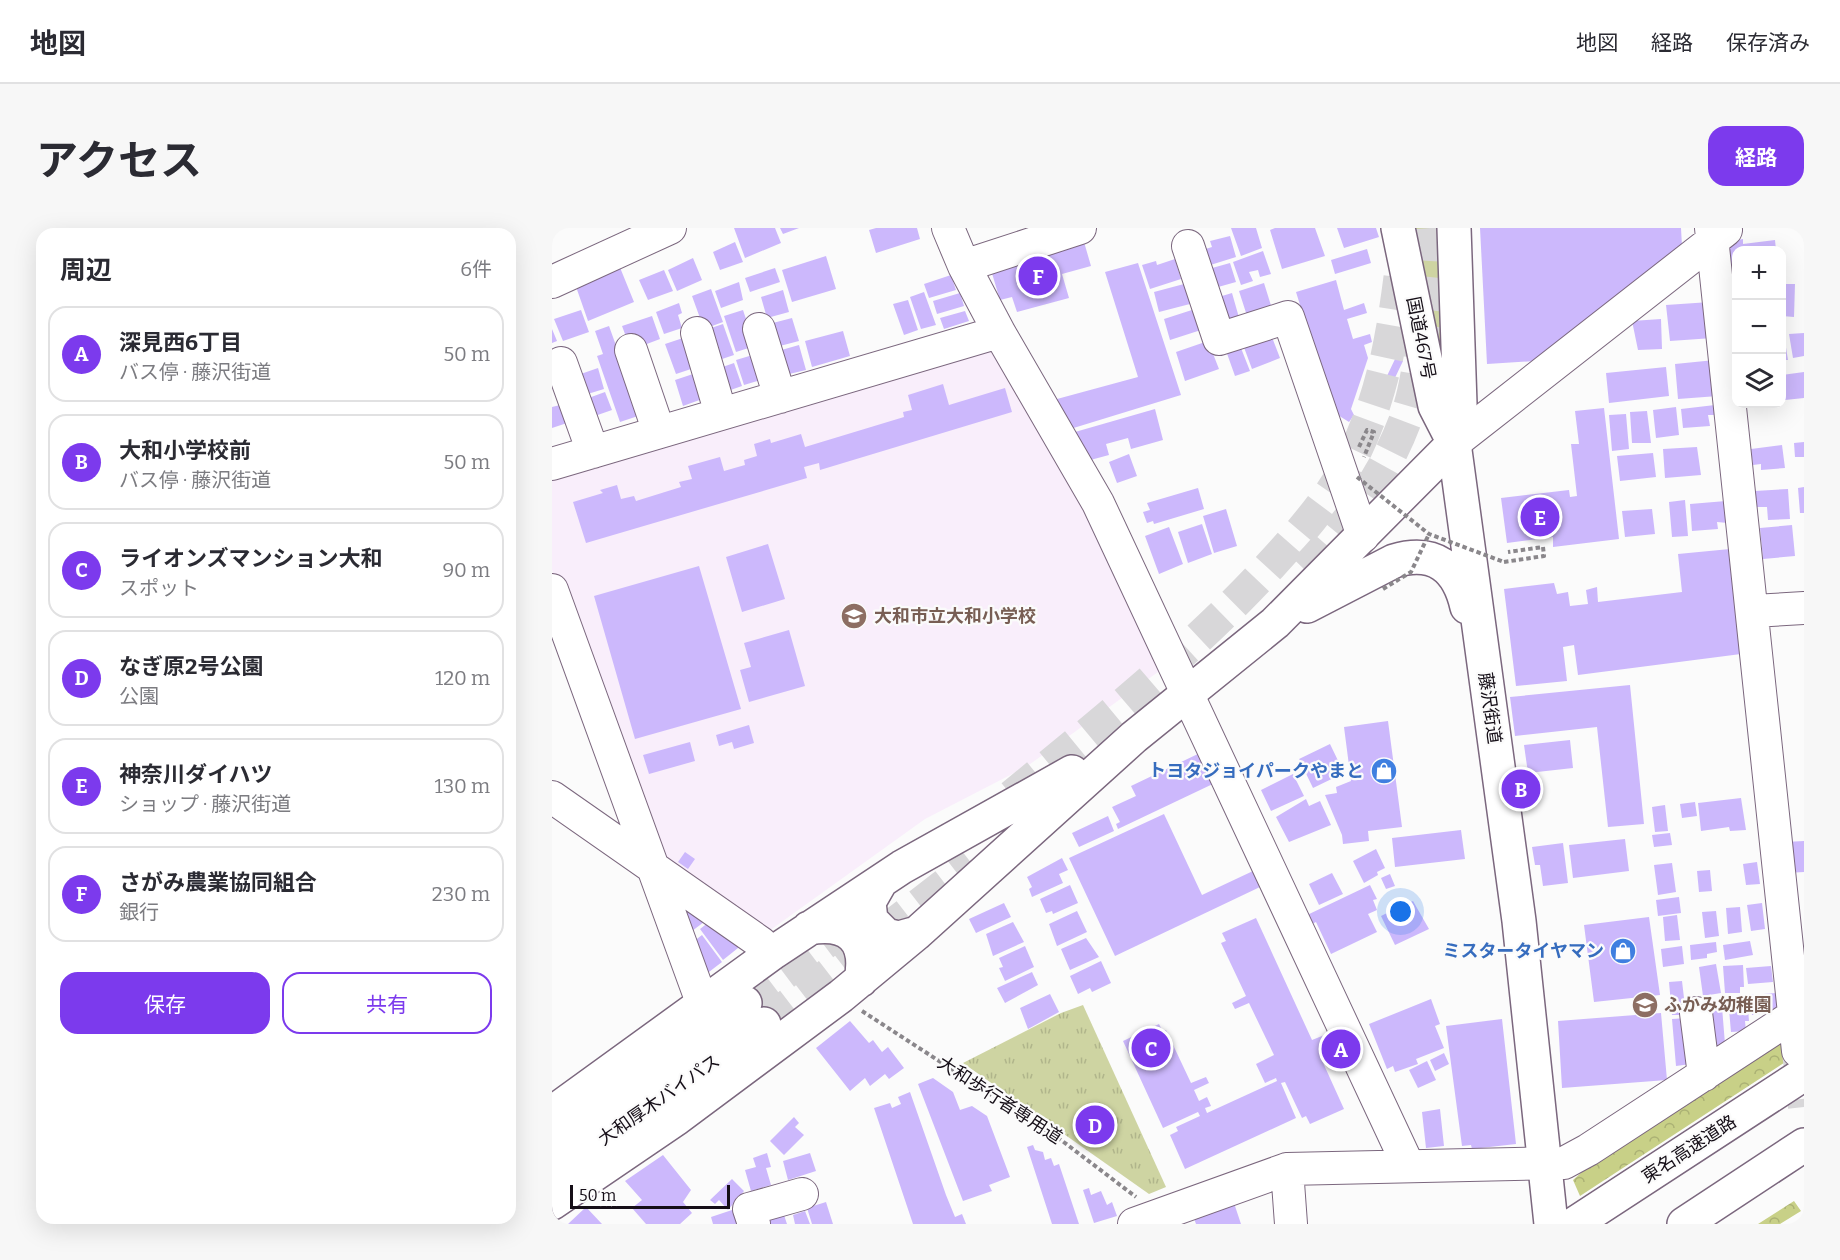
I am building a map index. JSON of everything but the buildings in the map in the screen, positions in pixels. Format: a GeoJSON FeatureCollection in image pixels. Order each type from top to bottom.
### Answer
{"type":"FeatureCollection","features":[{"type":"Feature","properties":{"kind":"highway","name":"国道467号"},"geometry":{"type":"LineString","coordinates":[[1398,228],[1435,406],[1454,443]]}},
{"type":"Feature","properties":{"kind":"highway","name":"藤沢街道"},"geometry":{"type":"LineString","coordinates":[[1454,228],[1460,404],[1454,443],[1519,921],[1551,1224]]}},
{"type":"Feature","properties":{"kind":"highway"},"geometry":{"type":"LineString","coordinates":[[552,1203],[861,995],[917,933],[1023,834],[1134,737],[1275,623],[1454,443]]}},
{"type":"Feature","properties":{"kind":"highway"},"geometry":{"type":"LineString","coordinates":[[1275,623],[1394,561],[1410,556],[1429,558],[1444,564],[1456,578],[1463,593],[1490,709]]}},
{"type":"Feature","properties":{"kind":"highway"},"geometry":{"type":"LineString","coordinates":[[552,1113],[809,928],[881,881],[1134,737]]}},
{"type":"Feature","properties":{"kind":"highway"},"geometry":{"type":"LineString","coordinates":[[881,881],[869,902],[871,920],[886,935],[899,938],[917,933]]}},
{"type":"Feature","properties":{"kind":"highway"},"geometry":{"type":"LineString","coordinates":[[809,928],[829,925],[843,930],[858,941],[863,957],[861,995]]}},
{"type":"Feature","properties":{"kind":"highway","name":"大和厚木バイパス"},"geometry":{"type":"LineString","coordinates":[[552,1140],[652,1072],[755,1013],[552,1174]]}},
{"type":"Feature","properties":{"kind":"highway","name":"東名高速道路"},"geometry":{"type":"LineString","coordinates":[[1574,1224],[1602,1207],[1801,1062]]}},
{"type":"Feature","properties":{"kind":"highway"},"geometry":{"type":"LineString","coordinates":[[1684,1224],[1804,1145]]}},
{"type":"Feature","properties":{"kind":"street"},"geometry":{"type":"LineString","coordinates":[[552,282],[628,237],[670,228]]}},
{"type":"Feature","properties":{"kind":"street"},"geometry":{"type":"LineString","coordinates":[[948,228],[964,266],[999,332],[1098,503],[1408,1166]]}},
{"type":"Feature","properties":{"kind":"street"},"geometry":{"type":"LineString","coordinates":[[964,266],[1080,228]]}},
{"type":"Feature","properties":{"kind":"street"},"geometry":{"type":"LineString","coordinates":[[1454,443],[1718,232]]}},
{"type":"Feature","properties":{"kind":"street"},"geometry":{"type":"LineString","coordinates":[[1718,232],[1753,611],[1799,1012],[1801,1062]]}},
{"type":"Feature","properties":{"kind":"street"},"geometry":{"type":"LineString","coordinates":[[1189,242],[1219,339],[1288,317],[1363,536]]}},
{"type":"Feature","properties":{"kind":"street"},"geometry":{"type":"LineString","coordinates":[[759,329],[780,397]]}},
{"type":"Feature","properties":{"kind":"street"},"geometry":{"type":"LineString","coordinates":[[552,464],[999,332]]}},
{"type":"Feature","properties":{"kind":"street"},"geometry":{"type":"LineString","coordinates":[[697,333],[722,414]]}},
{"type":"Feature","properties":{"kind":"street"},"geometry":{"type":"LineString","coordinates":[[631,350],[659,432]]}},
{"type":"Feature","properties":{"kind":"street"},"geometry":{"type":"LineString","coordinates":[[561,363],[593,452]]}},
{"type":"Feature","properties":{"kind":"street"},"geometry":{"type":"LineString","coordinates":[[552,590],[703,1005]]}},
{"type":"Feature","properties":{"kind":"street"},"geometry":{"type":"LineString","coordinates":[[1753,611],[1804,608]]}},
{"type":"Feature","properties":{"kind":"street"},"geometry":{"type":"LineString","coordinates":[[552,797],[761,943]]}},
{"type":"Feature","properties":{"kind":"street"},"geometry":{"type":"LineString","coordinates":[[1147,1220],[1287,1169],[1564,1163],[1588,1150],[1799,1012]]}},
{"type":"Feature","properties":{"kind":"street"},"geometry":{"type":"LineString","coordinates":[[1696,1013],[1704,1075]]}},
{"type":"Feature","properties":{"kind":"street"},"geometry":{"type":"LineString","coordinates":[[1287,1169],[1291,1224]]}},
{"type":"Feature","properties":{"kind":"street"},"geometry":{"type":"LineString","coordinates":[[754,1224],[749,1209],[802,1194]]}},
{"type":"Feature","properties":{"kind":"path"},"geometry":{"type":"LineString","coordinates":[[1356,477],[1428,534],[1504,562],[1544,556],[1543,547],[1508,552]]}},
{"type":"Feature","properties":{"kind":"path"},"geometry":{"type":"LineString","coordinates":[[1383,589],[1410,572],[1428,534]]}},
{"type":"Feature","properties":{"kind":"path","name":"大和歩行者専用道"},"geometry":{"type":"LineString","coordinates":[[861,995],[1061,1140],[1147,1220]]}},
{"type":"Feature","properties":{"kind":"shaded area","name":"大和市立大和小学校"},"geometry":{"type":"Polygon","coordinates":[[[986,344],[1094,520],[1160,662],[1158,672],[1026,767],[925,819],[769,931],[656,853],[552,570],[552,470],[986,344]]]}},
{"type":"Feature","properties":{"kind":"green space"},"geometry":{"type":"Polygon","coordinates":[[[1410,228],[1441,228],[1451,402],[1410,228]]]}},
{"type":"Feature","properties":{"kind":"green space"},"geometry":{"type":"Polygon","coordinates":[[[1083,1005],[1166,1187],[1149,1194],[963,1063],[1061,1013],[1083,1005]]]}},
{"type":"Feature","properties":{"kind":"green space"},"geometry":{"type":"Polygon","coordinates":[[[1789,1037],[1787,1061],[1580,1196],[1573,1180],[1583,1171],[1789,1037]]]}},
{"type":"Feature","properties":{"kind":"green space"},"geometry":{"type":"Polygon","coordinates":[[[1794,1201],[1801,1211],[1780,1224],[1758,1224],[1794,1201]]]}},
{"type":"Feature","properties":{"kind":"tunnel"},"geometry":{"type":"LineString","coordinates":[[1305,570],[1336,536],[1376,480],[1406,418],[1416,379],[1420,351],[1429,269],[1430,228]]}},
{"type":"Feature","properties":{"kind":"tunnel"},"geometry":{"type":"LineString","coordinates":[[1012,796],[1145,686],[1209,628],[1270,566],[1305,527],[1326,499],[1354,454],[1373,408],[1391,335],[1402,261]]}},
{"type":"Feature","properties":{"kind":"tunnel"},"geometry":{"type":"LineString","coordinates":[[764,1024],[972,864]]}},
{"type":"Feature","properties":{"kind":"tunnel"},"geometry":{"type":"LineString","coordinates":[[745,1003],[859,917]]}},
{"type":"Feature","properties":{"kind":"tunnel"},"geometry":{"type":"LineString","coordinates":[[1798,1051],[1804,1107]]}},
{"type":"Feature","properties":{"kind":"place","name":"さがみ農業協同組合"},"geometry":{"type":"Point","coordinates":[1038,276]}},
{"type":"Feature","properties":{"kind":"place","name":"神奈川ダイハツ"},"geometry":{"type":"Point","coordinates":[1540,517]}},
{"type":"Feature","properties":{"kind":"place","name":"大和市立大和小学校"},"geometry":{"type":"Point","coordinates":[854,616]}},
{"type":"Feature","properties":{"kind":"place","name":"トヨタジョイパークやまと"},"geometry":{"type":"Point","coordinates":[1384,771]}},
{"type":"Feature","properties":{"kind":"place","name":"大和小学校前"},"geometry":{"type":"Point","coordinates":[1521,789]}},
{"type":"Feature","properties":{"kind":"place","name":"ミスタータイヤマン"},"geometry":{"type":"Point","coordinates":[1623,951]}},
{"type":"Feature","properties":{"kind":"place","name":"ふかみ幼稚園"},"geometry":{"type":"Point","coordinates":[1645,1005]}},
{"type":"Feature","properties":{"kind":"place","name":"ライオンズマンション大和"},"geometry":{"type":"Point","coordinates":[1151,1048]}},
{"type":"Feature","properties":{"kind":"place","name":"深見西6丁目"},"geometry":{"type":"Point","coordinates":[1341,1049]}},
{"type":"Feature","properties":{"kind":"place","name":"なぎ原2号公園"},"geometry":{"type":"Point","coordinates":[1095,1125]}}]}
